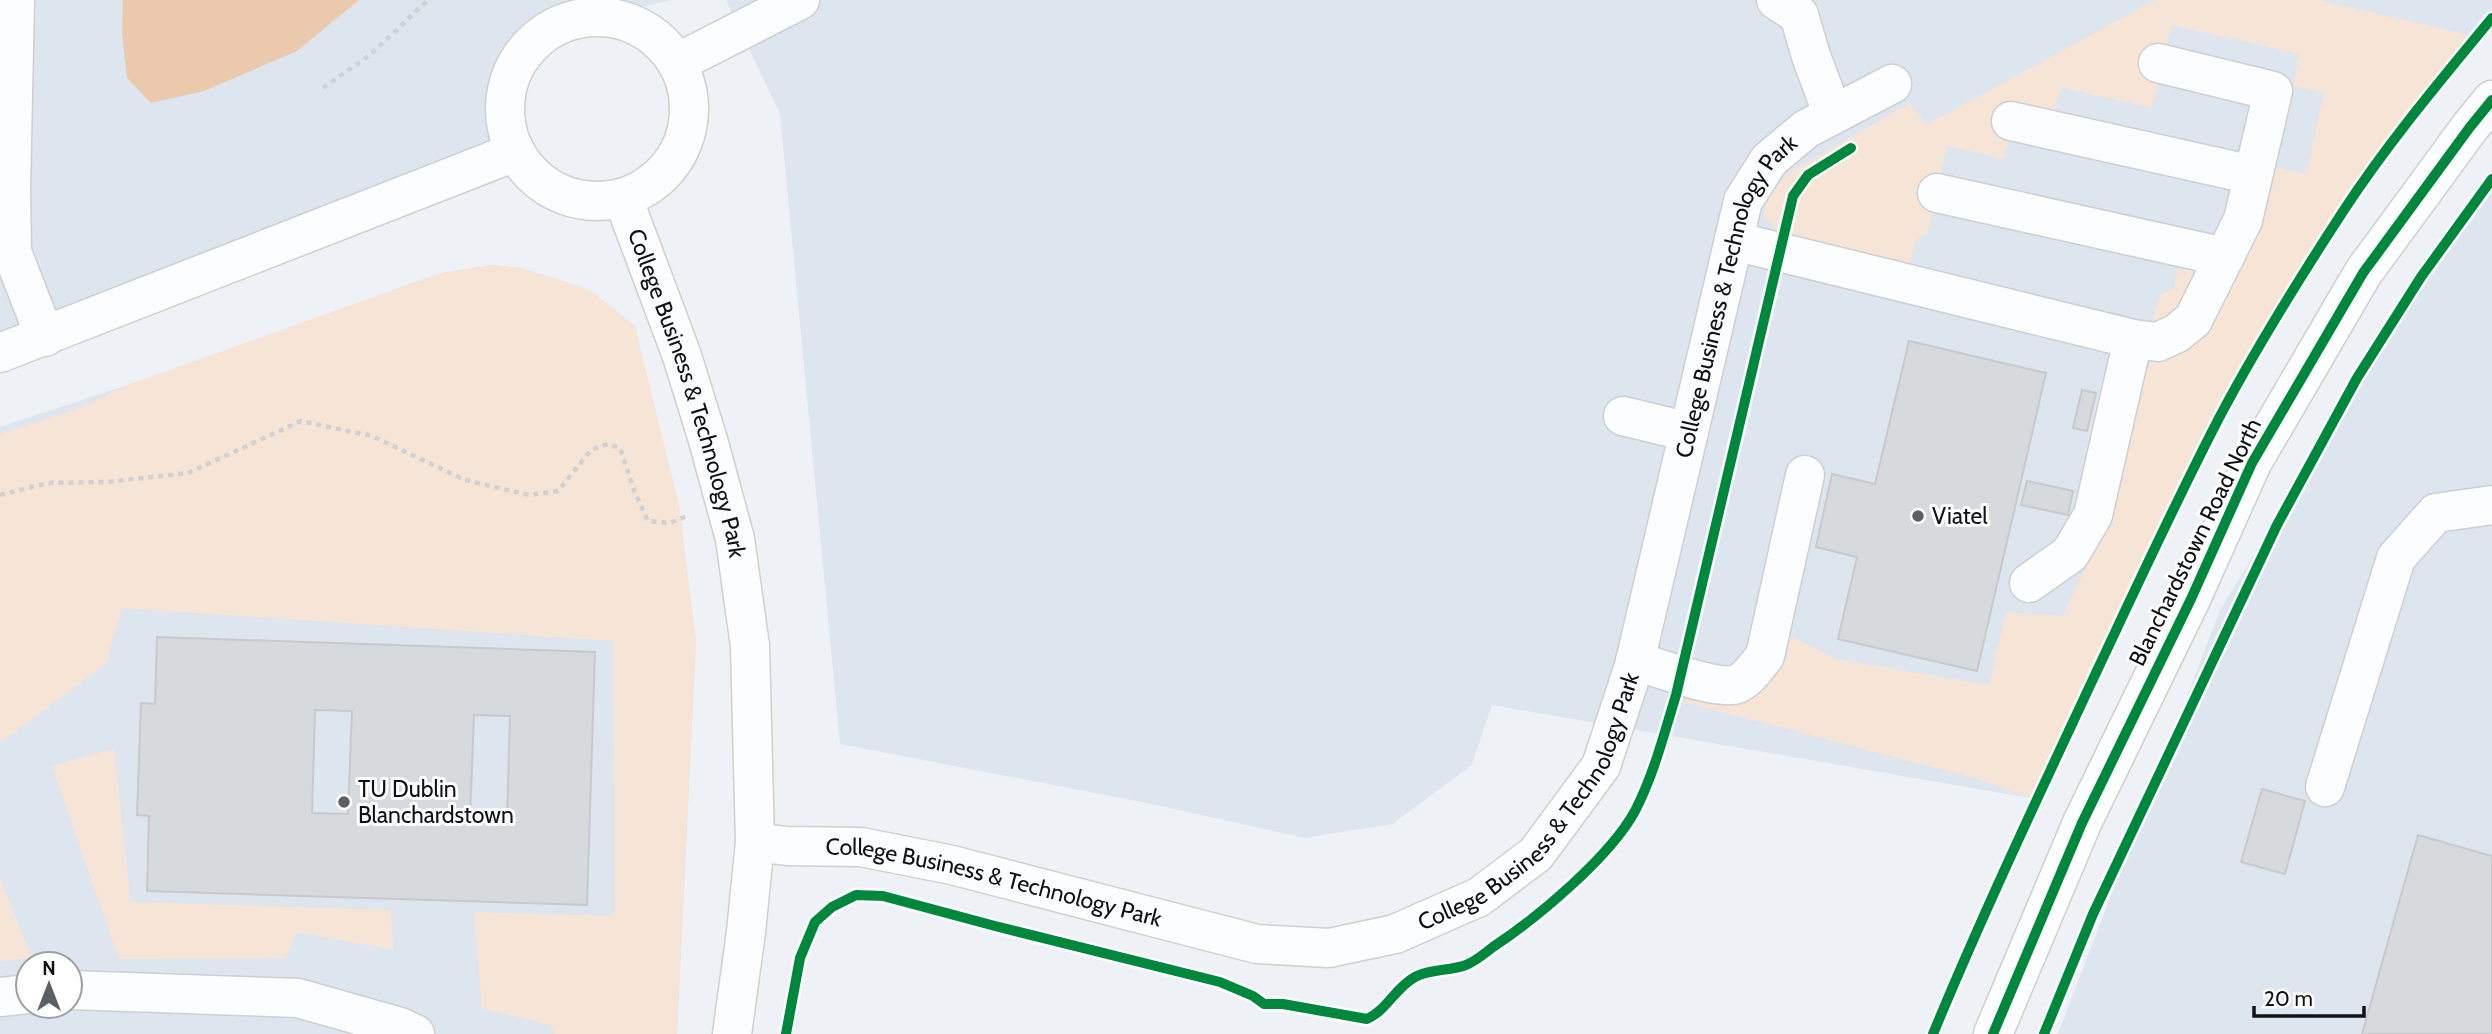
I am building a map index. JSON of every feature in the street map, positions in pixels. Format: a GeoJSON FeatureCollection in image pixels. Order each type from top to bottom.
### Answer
{"type":"FeatureCollection","features":[{"type":"Feature","properties":{"kind":"main road"},"geometry":{"type":"LineString","coordinates":[[15,0],[6,135],[5,213],[12,252],[45,337]]}},
{"type":"Feature","properties":{"kind":"main road"},"geometry":{"type":"LineString","coordinates":[[677,63],[800,0]]}},
{"type":"Feature","properties":{"kind":"main road"},"geometry":{"type":"LineString","coordinates":[[1798,5],[1811,56],[1833,115]]}},
{"type":"Feature","properties":{"kind":"main road"},"geometry":{"type":"LineString","coordinates":[[576,19],[622,21],[642,29],[662,43],[677,63],[687,89],[689,117],[683,144],[669,168],[648,187],[623,198],[591,201],[560,195],[534,177],[515,152],[506,125],[505,97],[514,70],[530,46],[552,29],[576,19]]}},
{"type":"Feature","properties":{"kind":"main road"},"geometry":{"type":"LineString","coordinates":[[1734,241],[2133,339],[2158,342],[2177,333],[2193,320],[2243,220],[2273,91],[2158,63]]}},
{"type":"Feature","properties":{"kind":"main road","name":"College Business & Technology Park"},"geometry":{"type":"LineString","coordinates":[[755,842],[787,846],[860,847],[953,865],[1257,944],[1329,948],[1395,934],[1479,897],[1536,854],[1601,766],[1635,661],[1743,201],[1769,160],[1806,129],[1892,84]]}},
{"type":"Feature","properties":{"kind":"main road","name":"Blanchardstown Road North"},"geometry":{"type":"LineString","coordinates":[[1993,1034],[2082,824],[2191,599],[2252,463],[2363,273],[2492,100]]}},
{"type":"Feature","properties":{"kind":"main road"},"geometry":{"type":"LineString","coordinates":[[2011,121],[2253,174]]}},
{"type":"Feature","properties":{"kind":"main road"},"geometry":{"type":"LineString","coordinates":[[0,353],[515,152]]}},
{"type":"Feature","properties":{"kind":"main road"},"geometry":{"type":"LineString","coordinates":[[1937,193],[2225,257]]}},
{"type":"Feature","properties":{"kind":"main road","name":"College Business & Technology Park"},"geometry":{"type":"LineString","coordinates":[[623,198],[682,356],[725,501],[735,538],[750,646],[755,842],[732,1034]]}},
{"type":"Feature","properties":{"kind":"main road"},"geometry":{"type":"LineString","coordinates":[[2029,583],[2070,554],[2093,515],[2133,339]]}},
{"type":"Feature","properties":{"kind":"main road"},"geometry":{"type":"LineString","coordinates":[[1623,416],[1689,432]]}},
{"type":"Feature","properties":{"kind":"main road"},"geometry":{"type":"LineString","coordinates":[[1635,661],[1716,685],[1737,684],[1751,673],[1765,656],[1805,475]]}},
{"type":"Feature","properties":{"kind":"main road"},"geometry":{"type":"LineString","coordinates":[[2325,787],[2396,558],[2436,513],[2492,505]]}},
{"type":"Feature","properties":{"kind":"main road"},"geometry":{"type":"LineString","coordinates":[[84,990],[298,998],[400,1027],[415,1034]]}},
{"type":"Feature","properties":{"kind":"path"},"geometry":{"type":"LineString","coordinates":[[323,88],[370,55],[428,0]]}},
{"type":"Feature","properties":{"kind":"path"},"geometry":{"type":"LineString","coordinates":[[0,495],[48,483],[107,482],[188,473],[301,421],[372,436],[465,480],[529,495],[558,491],[591,450],[607,444],[620,449],[648,521],[670,523],[725,501]]}},
{"type":"Feature","properties":{"kind":"shaded area"},"geometry":{"type":"Polygon","coordinates":[[[0,0],[671,0],[552,29],[530,46],[514,70],[505,97],[506,125],[515,152],[0,350],[0,0]]]}},
{"type":"Feature","properties":{"kind":"shaded area"},"geometry":{"type":"Polygon","coordinates":[[[123,0],[359,0],[297,51],[204,91],[151,103],[127,78],[122,32],[123,0]]]}},
{"type":"Feature","properties":{"kind":"shaded area"},"geometry":{"type":"Polygon","coordinates":[[[726,0],[2492,0],[2492,9],[2468,35],[2312,244],[2212,417],[2030,798],[1492,705],[1472,765],[1392,824],[1305,838],[1152,804],[840,744],[780,114],[726,0]]]}},
{"type":"Feature","properties":{"kind":"shaded area"},"geometry":{"type":"Polygon","coordinates":[[[2155,0],[2319,0],[2468,35],[2312,244],[2212,417],[2030,798],[1978,779],[1684,702],[1686,692],[1786,634],[1836,659],[1989,685],[2006,612],[2063,616],[2109,517],[2140,384],[2154,357],[2274,167],[2306,174],[2324,93],[2293,86],[2299,54],[2172,25],[2152,108],[2061,87],[2054,114],[2017,106],[2004,159],[1947,146],[1928,232],[1916,240],[1909,268],[1784,238],[1764,216],[1772,192],[1790,172],[1910,103],[1926,125],[2155,0]]]}},
{"type":"Feature","properties":{"kind":"shaded area"},"geometry":{"type":"Polygon","coordinates":[[[2492,170],[2492,1034],[2058,1034],[2220,610],[2492,170]]]}},
{"type":"Feature","properties":{"kind":"shaded area"},"geometry":{"type":"Polygon","coordinates":[[[2180,261],[2192,271],[2196,280],[2185,309],[2153,324],[2159,296],[2174,288],[2180,261]]]}},
{"type":"Feature","properties":{"kind":"shaded area","name":"TU Dublin Blanchardstown"},"geometry":{"type":"Polygon","coordinates":[[[493,265],[522,268],[590,290],[635,326],[696,640],[677,1034],[0,1034],[0,427],[182,367],[441,273],[493,265]]]}},
{"type":"Feature","properties":{"kind":"shaded area"},"geometry":{"type":"Polygon","coordinates":[[[493,265],[522,268],[590,290],[635,326],[679,504],[696,640],[677,1034],[554,1034],[551,1025],[482,1008],[474,912],[615,916],[613,641],[122,608],[106,664],[0,743],[0,434],[82,407],[133,383],[441,273],[493,265]]]}},
{"type":"Feature","properties":{"kind":"shaded area"},"geometry":{"type":"Polygon","coordinates":[[[114,749],[131,902],[391,910],[393,950],[297,932],[286,958],[119,959],[52,766],[114,749]]]}},
{"type":"Feature","properties":{"kind":"shaded area"},"geometry":{"type":"Polygon","coordinates":[[[0,878],[29,950],[14,950],[14,960],[0,961],[0,878]]]}},
{"type":"Feature","properties":{"kind":"building","name":"Viatel"},"geometry":{"type":"Polygon","coordinates":[[[1909,341],[2046,373],[1977,671],[1838,639],[1857,557],[1816,547],[1832,474],[1875,484],[1909,341]]]}},
{"type":"Feature","properties":{"kind":"building"},"geometry":{"type":"Polygon","coordinates":[[[2082,390],[2096,393],[2087,431],[2073,428],[2082,390]]]}},
{"type":"Feature","properties":{"kind":"building"},"geometry":{"type":"Polygon","coordinates":[[[2027,481],[2073,491],[2068,515],[2021,505],[2027,481]]]}},
{"type":"Feature","properties":{"kind":"building"},"geometry":{"type":"Polygon","coordinates":[[[157,637],[595,652],[587,905],[147,891],[149,816],[137,815],[141,703],[155,704],[157,637]],[[315,710],[312,813],[348,814],[352,711],[315,710]],[[474,715],[470,818],[507,819],[510,716],[474,715]]]}},
{"type":"Feature","properties":{"kind":"building"},"geometry":{"type":"Polygon","coordinates":[[[2262,789],[2305,801],[2285,874],[2241,862],[2262,789]]]}},
{"type":"Feature","properties":{"kind":"building"},"geometry":{"type":"Polygon","coordinates":[[[2418,835],[2492,856],[2492,1034],[2362,1034],[2418,835]]]}},
{"type":"Feature","properties":{"kind":"cycle path"},"geometry":{"type":"LineString","coordinates":[[1933,1034],[1991,899],[2094,677],[2171,514],[2233,392],[2294,288],[2359,187],[2414,113],[2492,18]]}},
{"type":"Feature","properties":{"kind":"cycle path"},"geometry":{"type":"LineString","coordinates":[[1993,1034],[2082,823],[2191,599],[2252,463],[2363,273],[2492,100]]}},
{"type":"Feature","properties":{"kind":"cycle path"},"geometry":{"type":"LineString","coordinates":[[786,1034],[800,958],[815,922],[832,907],[856,895],[883,896],[1220,982],[1253,996],[1264,1004],[1283,1004],[1367,1019],[1415,977],[1470,963],[1551,903],[1591,867],[1624,829],[1648,783],[1676,695],[1793,196],[1808,175],[1851,148]]}},
{"type":"Feature","properties":{"kind":"cycle path"},"geometry":{"type":"LineString","coordinates":[[2044,1034],[2093,914],[2277,525],[2357,378],[2421,277],[2492,179]]}},
{"type":"Feature","properties":{"kind":"place","name":"Viatel"},"geometry":{"type":"Point","coordinates":[1918,516]}},
{"type":"Feature","properties":{"kind":"place","name":"TU Dublin Blanchardstown"},"geometry":{"type":"Point","coordinates":[344,802]}}]}
